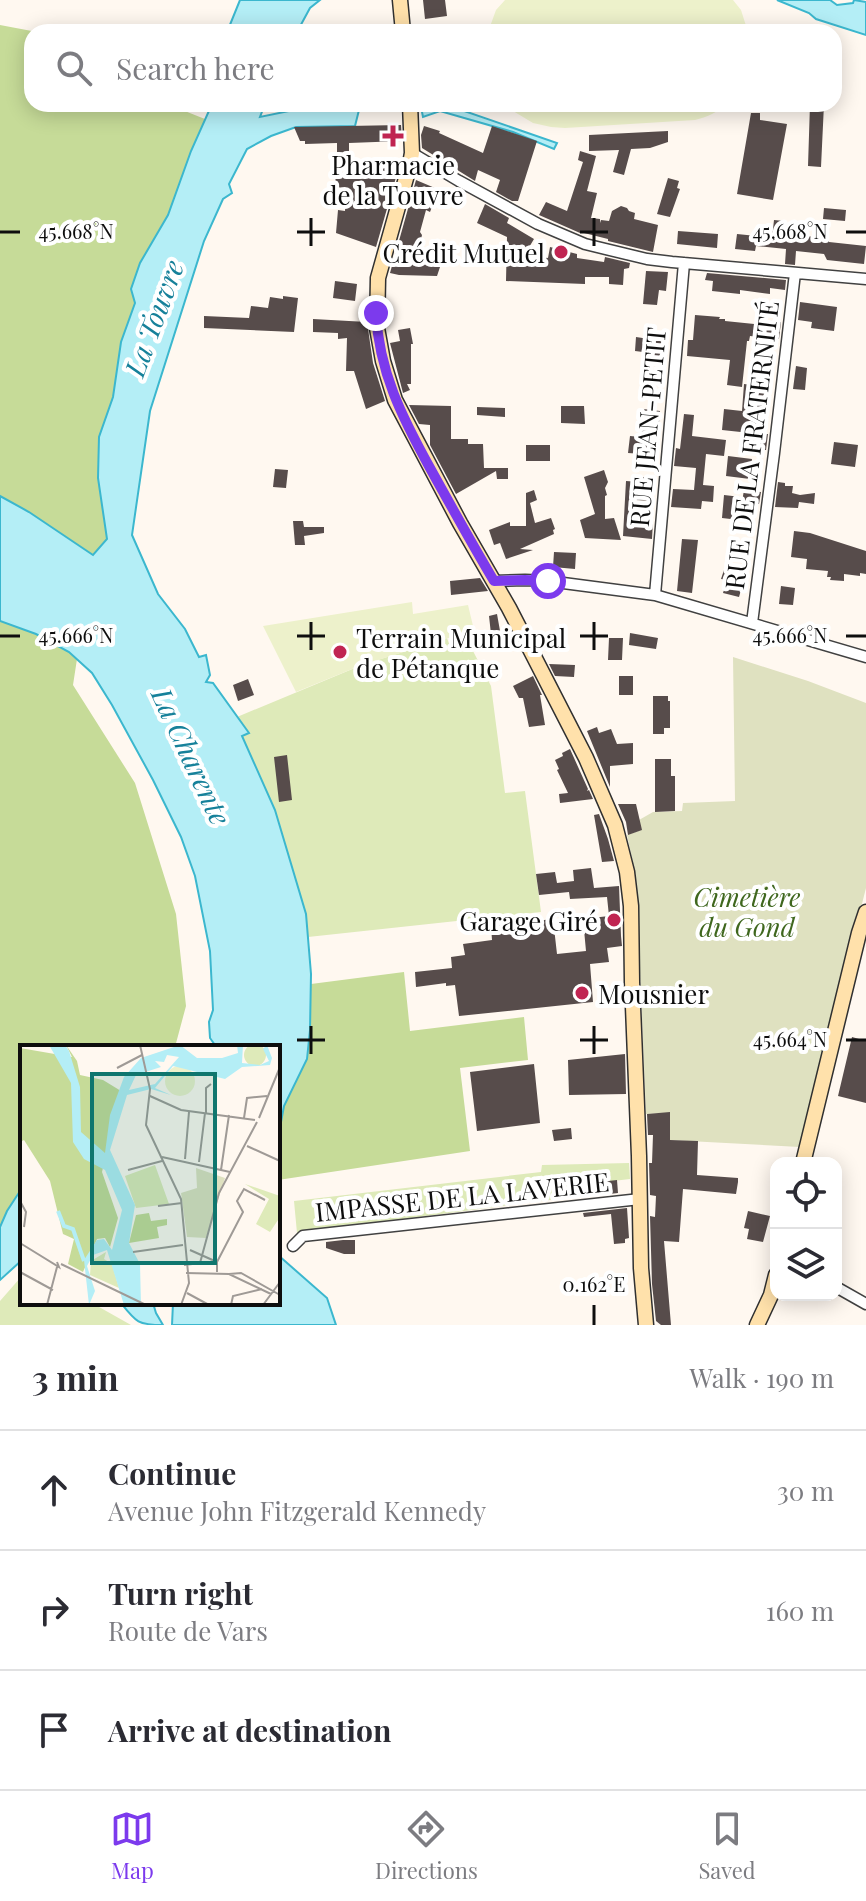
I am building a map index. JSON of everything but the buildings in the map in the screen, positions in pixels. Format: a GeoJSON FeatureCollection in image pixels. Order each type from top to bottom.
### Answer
{"type":"FeatureCollection","features":[{"type":"Feature","properties":{"kind":"main road"},"geometry":{"type":"LineString","coordinates":[[400,0],[402,24]]}},
{"type":"Feature","properties":{"kind":"main road"},"geometry":{"type":"LineString","coordinates":[[410,112],[412,153],[378,278],[376,313],[383,361],[406,423],[494,581],[586,758],[615,825],[627,872],[631,906],[641,1268],[646,1325]]}},
{"type":"Feature","properties":{"kind":"main road"},"geometry":{"type":"LineString","coordinates":[[805,1157],[866,912]]}},
{"type":"Feature","properties":{"kind":"main road"},"geometry":{"type":"LineString","coordinates":[[757,1325],[770,1297]]}},
{"type":"Feature","properties":{"kind":"street"},"geometry":{"type":"LineString","coordinates":[[412,153],[538,224],[585,244],[647,259],[866,279]]}},
{"type":"Feature","properties":{"kind":"street","name":"RUE JEAN-PETIT"},"geometry":{"type":"LineString","coordinates":[[655,595],[684,263]]}},
{"type":"Feature","properties":{"kind":"street","name":"RUE DE LA FRATERNITÉ"},"geometry":{"type":"LineString","coordinates":[[752,623],[795,273]]}},
{"type":"Feature","properties":{"kind":"street"},"geometry":{"type":"LineString","coordinates":[[494,581],[536,580],[655,595],[866,657]]}},
{"type":"Feature","properties":{"kind":"street","name":"IMPASSE DE LA LAVERIE"},"geometry":{"type":"LineString","coordinates":[[293,1246],[303,1236],[640,1199]]}},
{"type":"Feature","properties":{"kind":"street"},"geometry":{"type":"LineString","coordinates":[[842,1290],[866,1304]]}},
{"type":"Feature","properties":{"kind":"green space"},"geometry":{"type":"Polygon","coordinates":[[[505,0],[733,0],[741,10],[745,24],[491,24],[496,10],[505,0]]]}},
{"type":"Feature","properties":{"kind":"green space"},"geometry":{"type":"Polygon","coordinates":[[[0,25],[24,30],[24,112],[187,112],[205,119],[98,478],[107,539],[93,555],[73,685],[135,783],[176,914],[186,1006],[176,1045],[20,1045],[20,1189],[0,1230],[0,25]]]}},
{"type":"Feature","properties":{"kind":"green space"},"geometry":{"type":"Polygon","coordinates":[[[515,112],[716,112],[695,120],[565,128],[533,123],[515,112]]]}},
{"type":"Feature","properties":{"kind":"green space","name":"Terrain Municipal de Pétanque"},"geometry":{"type":"Polygon","coordinates":[[[412,602],[413,614],[468,605],[474,630],[362,665],[296,692],[263,626],[412,602]]]}},
{"type":"Feature","properties":{"kind":"green space"},"geometry":{"type":"Polygon","coordinates":[[[447,638],[452,652],[473,651],[491,686],[505,793],[525,791],[541,912],[308,937],[306,914],[275,810],[242,736],[249,732],[237,717],[362,665],[447,638]]]}},
{"type":"Feature","properties":{"kind":"green space","name":"Cimetière du Gond"},"geometry":{"type":"Polygon","coordinates":[[[733,657],[866,703],[866,888],[800,1147],[669,1140],[670,1113],[646,1114],[636,877],[627,835],[641,830],[639,820],[653,812],[682,811],[683,803],[735,801],[733,657]]]}},
{"type":"Feature","properties":{"kind":"green space"},"geometry":{"type":"Polygon","coordinates":[[[404,972],[410,1031],[524,1017],[528,1060],[460,1068],[470,1151],[280,1180],[280,1127],[284,1106],[307,1058],[311,984],[404,972]]]}},
{"type":"Feature","properties":{"kind":"green space"},"geometry":{"type":"Polygon","coordinates":[[[629,1163],[630,1179],[571,1186],[572,1197],[297,1233],[294,1201],[541,1172],[542,1165],[629,1163]]]}},
{"type":"Feature","properties":{"kind":"green space"},"geometry":{"type":"Polygon","coordinates":[[[20,1278],[20,1305],[96,1305],[131,1325],[0,1325],[0,1301],[20,1278]]]}},
{"type":"Feature","properties":{"kind":"water"},"geometry":{"type":"Polygon","coordinates":[[[240,0],[320,0],[310,8],[301,24],[230,24],[240,0]]]}},
{"type":"Feature","properties":{"kind":"water"},"geometry":{"type":"Polygon","coordinates":[[[777,0],[830,0],[837,5],[853,3],[854,0],[866,2],[866,35],[842,27],[842,24],[816,19],[777,0]]]}},
{"type":"Feature","properties":{"kind":"water"},"geometry":{"type":"Polygon","coordinates":[[[208,112],[262,112],[260,117],[284,112],[358,112],[355,126],[296,127],[247,149],[229,184],[232,193],[223,199],[204,241],[150,411],[132,535],[158,594],[185,629],[199,657],[206,655],[210,675],[206,682],[213,683],[249,733],[242,736],[275,810],[306,914],[311,974],[307,1059],[284,1106],[280,1127],[280,1045],[215,1045],[210,1038],[209,1022],[213,1010],[210,951],[195,876],[181,837],[112,705],[92,673],[69,652],[36,634],[0,621],[0,496],[93,555],[107,539],[98,478],[99,437],[113,397],[121,342],[135,303],[131,289],[140,263],[168,215],[208,112]]]}},
{"type":"Feature","properties":{"kind":"water"},"geometry":{"type":"Polygon","coordinates":[[[443,112],[467,112],[557,143],[554,149],[513,132],[443,112]]]}},
{"type":"Feature","properties":{"kind":"water"},"geometry":{"type":"Polygon","coordinates":[[[20,1191],[20,1262],[0,1280],[0,1227],[20,1191]]]}},
{"type":"Feature","properties":{"kind":"water"},"geometry":{"type":"Polygon","coordinates":[[[280,1257],[327,1298],[336,1325],[172,1325],[173,1305],[280,1305],[280,1257]]]}},
{"type":"Feature","properties":{"kind":"water"},"geometry":{"type":"Polygon","coordinates":[[[123,1305],[154,1305],[163,1325],[138,1321],[123,1305]]]}},
{"type":"Feature","properties":{"kind":"place","name":"Pharmacie de la Touvre"},"geometry":{"type":"Point","coordinates":[393,136]}},
{"type":"Feature","properties":{"kind":"place","name":"Crédit Mutuel"},"geometry":{"type":"Point","coordinates":[561,252]}},
{"type":"Feature","properties":{"kind":"place","name":"Terrain Municipal de Pétanque"},"geometry":{"type":"Point","coordinates":[340,652]}},
{"type":"Feature","properties":{"kind":"place","name":"Garage Giré"},"geometry":{"type":"Point","coordinates":[614,920]}},
{"type":"Feature","properties":{"kind":"place","name":"Mousnier"},"geometry":{"type":"Point","coordinates":[582,993]}},
{"type":"Feature","properties":{"kind":"route"},"geometry":{"type":"LineString","coordinates":[[376,313],[383,361],[395,400],[494,581],[548,581]]}},
{"type":"Feature","properties":{"kind":"water label","name":"La Touvre"},"geometry":{"type":"Point","coordinates":[153,318]}},
{"type":"Feature","properties":{"kind":"water label","name":"La Charente"},"geometry":{"type":"Point","coordinates":[192,756]}}]}
